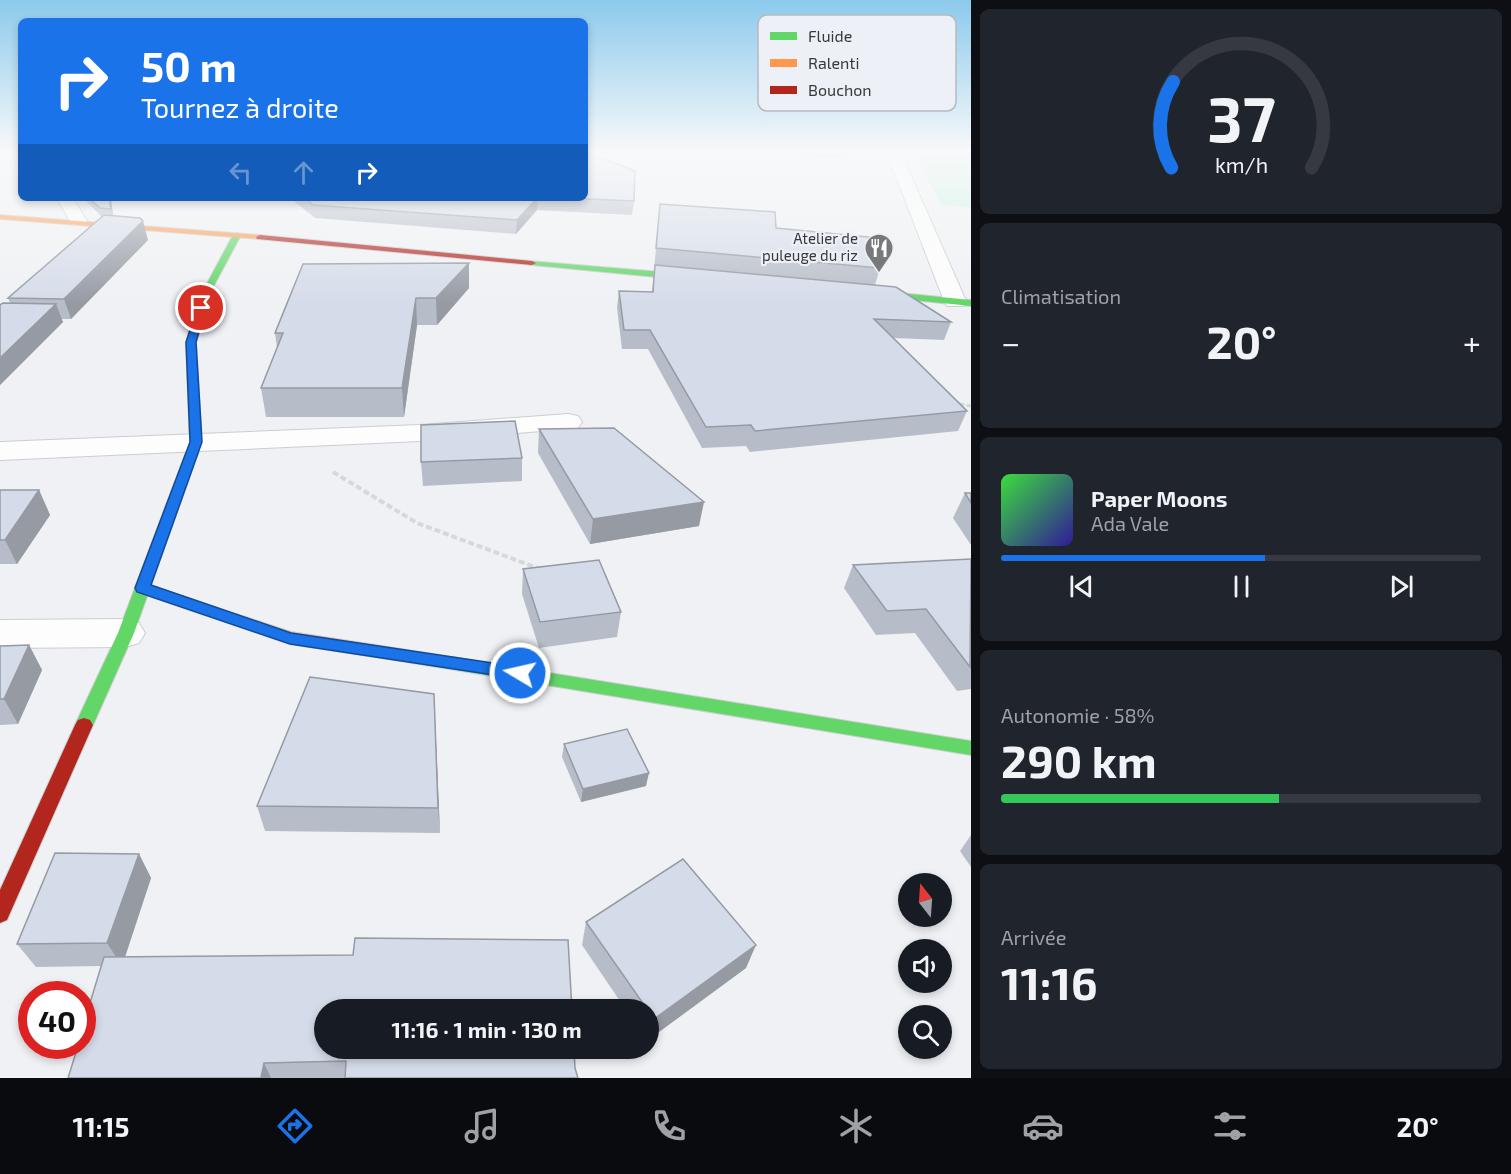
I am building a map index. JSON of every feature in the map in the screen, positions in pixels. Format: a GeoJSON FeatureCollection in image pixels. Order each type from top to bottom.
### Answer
{"type":"FeatureCollection","features":[{"type":"Feature","properties":{"kind":"street"},"geometry":{"type":"LineString","coordinates":[[69,203],[78,221]]}},
{"type":"Feature","properties":{"kind":"street"},"geometry":{"type":"LineString","coordinates":[[849,292],[963,302],[917,203]]}},
{"type":"Feature","properties":{"kind":"street"},"geometry":{"type":"LineString","coordinates":[[0,217],[78,221],[708,279]]}},
{"type":"Feature","properties":{"kind":"street"},"geometry":{"type":"LineString","coordinates":[[0,913],[126,633],[196,442],[191,342],[207,291],[237,235]]}},
{"type":"Feature","properties":{"kind":"street"},"geometry":{"type":"LineString","coordinates":[[0,451],[420,433],[568,422]]}},
{"type":"Feature","properties":{"kind":"street"},"geometry":{"type":"LineString","coordinates":[[142,588],[290,638],[971,748]]}},
{"type":"Feature","properties":{"kind":"street"},"geometry":{"type":"LineString","coordinates":[[0,634],[126,633]]}},
{"type":"Feature","properties":{"kind":"path"},"geometry":{"type":"LineString","coordinates":[[960,404],[971,406]]}},
{"type":"Feature","properties":{"kind":"path"},"geometry":{"type":"LineString","coordinates":[[302,439],[306,455],[417,524],[546,571]]}},
{"type":"Feature","properties":{"kind":"green space"},"geometry":{"type":"Polygon","coordinates":[[[940,203],[971,203],[971,207],[940,203]]]}},
{"type":"Feature","properties":{"kind":"building"},"geometry":{"type":"Polygon","coordinates":[[[95,203],[110,203],[111,209],[100,208],[95,203]]]}},
{"type":"Feature","properties":{"kind":"building"},"geometry":{"type":"Polygon","coordinates":[[[311,203],[532,203],[517,220],[311,203]]]}},
{"type":"Feature","properties":{"kind":"building"},"geometry":{"type":"Polygon","coordinates":[[[660,204],[775,212],[776,228],[878,238],[880,268],[656,248],[660,204]]]}},
{"type":"Feature","properties":{"kind":"building"},"geometry":{"type":"Polygon","coordinates":[[[104,215],[140,218],[143,221],[64,299],[8,298],[104,215]]]}},
{"type":"Feature","properties":{"kind":"building"},"geometry":{"type":"Polygon","coordinates":[[[469,263],[436,298],[416,298],[402,388],[261,388],[283,333],[275,333],[303,264],[469,263]]]}},
{"type":"Feature","properties":{"kind":"building"},"geometry":{"type":"Polygon","coordinates":[[[655,265],[896,287],[951,322],[874,319],[967,411],[755,431],[751,425],[706,427],[650,330],[624,330],[619,291],[653,292],[655,265]]]}},
{"type":"Feature","properties":{"kind":"building"},"geometry":{"type":"Polygon","coordinates":[[[3,303],[56,304],[0,358],[0,305],[3,303]]]}},
{"type":"Feature","properties":{"kind":"building"},"geometry":{"type":"Polygon","coordinates":[[[515,421],[522,458],[421,462],[421,425],[515,421]]]}},
{"type":"Feature","properties":{"kind":"building"},"geometry":{"type":"Polygon","coordinates":[[[614,428],[704,502],[593,519],[539,429],[614,428]]]}},
{"type":"Feature","properties":{"kind":"building"},"geometry":{"type":"Polygon","coordinates":[[[0,490],[39,490],[5,540],[0,540],[0,490]]]}},
{"type":"Feature","properties":{"kind":"building"},"geometry":{"type":"Polygon","coordinates":[[[965,493],[971,493],[971,503],[965,493]]]}},
{"type":"Feature","properties":{"kind":"building"},"geometry":{"type":"Polygon","coordinates":[[[971,559],[970,667],[926,609],[887,611],[853,565],[971,559]]]}},
{"type":"Feature","properties":{"kind":"building"},"geometry":{"type":"Polygon","coordinates":[[[599,560],[621,612],[540,622],[523,569],[599,560]]]}},
{"type":"Feature","properties":{"kind":"building"},"geometry":{"type":"Polygon","coordinates":[[[29,645],[4,699],[0,699],[0,646],[29,645]]]}},
{"type":"Feature","properties":{"kind":"building"},"geometry":{"type":"Polygon","coordinates":[[[310,677],[434,694],[438,808],[257,806],[310,677]]]}},
{"type":"Feature","properties":{"kind":"building"},"geometry":{"type":"Polygon","coordinates":[[[627,729],[649,773],[583,789],[564,744],[627,729]]]}},
{"type":"Feature","properties":{"kind":"building"},"geometry":{"type":"Polygon","coordinates":[[[55,853],[139,854],[107,943],[17,944],[55,853]]]}},
{"type":"Feature","properties":{"kind":"building"},"geometry":{"type":"Polygon","coordinates":[[[683,859],[756,945],[659,1015],[659,999],[640,999],[586,922],[683,859]]]}},
{"type":"Feature","properties":{"kind":"building"},"geometry":{"type":"Polygon","coordinates":[[[355,938],[568,940],[571,999],[314,999],[314,1059],[575,1059],[578,1078],[345,1078],[346,1061],[264,1063],[261,1078],[68,1078],[74,1059],[96,1059],[96,983],[104,957],[353,955],[355,938]]]}},
{"type":"Feature","properties":{"kind":"traffic: fast"},"geometry":{"type":"LineString","coordinates":[[84,725],[126,633],[196,442],[191,343],[207,291],[237,235]]}},
{"type":"Feature","properties":{"kind":"traffic: fast"},"geometry":{"type":"LineString","coordinates":[[532,263],[698,278]]}},
{"type":"Feature","properties":{"kind":"traffic: fast"},"geometry":{"type":"LineString","coordinates":[[868,293],[971,303]]}},
{"type":"Feature","properties":{"kind":"traffic: fast"},"geometry":{"type":"LineString","coordinates":[[401,655],[971,748]]}},
{"type":"Feature","properties":{"kind":"traffic: slow"},"geometry":{"type":"LineString","coordinates":[[0,217],[260,237]]}},
{"type":"Feature","properties":{"kind":"traffic: slow"},"geometry":{"type":"LineString","coordinates":[[142,588],[290,638],[401,655]]}},
{"type":"Feature","properties":{"kind":"traffic: jam"},"geometry":{"type":"LineString","coordinates":[[260,237],[532,263]]}},
{"type":"Feature","properties":{"kind":"traffic: jam"},"geometry":{"type":"LineString","coordinates":[[0,913],[84,725]]}},
{"type":"Feature","properties":{"kind":"place","name":"Atelier de puleuge du riz"},"geometry":{"type":"Point","coordinates":[879,274]}},
{"type":"Feature","properties":{"kind":"route"},"geometry":{"type":"LineString","coordinates":[[201,308],[191,342],[196,442],[142,588],[290,638],[520,673]]}}]}
